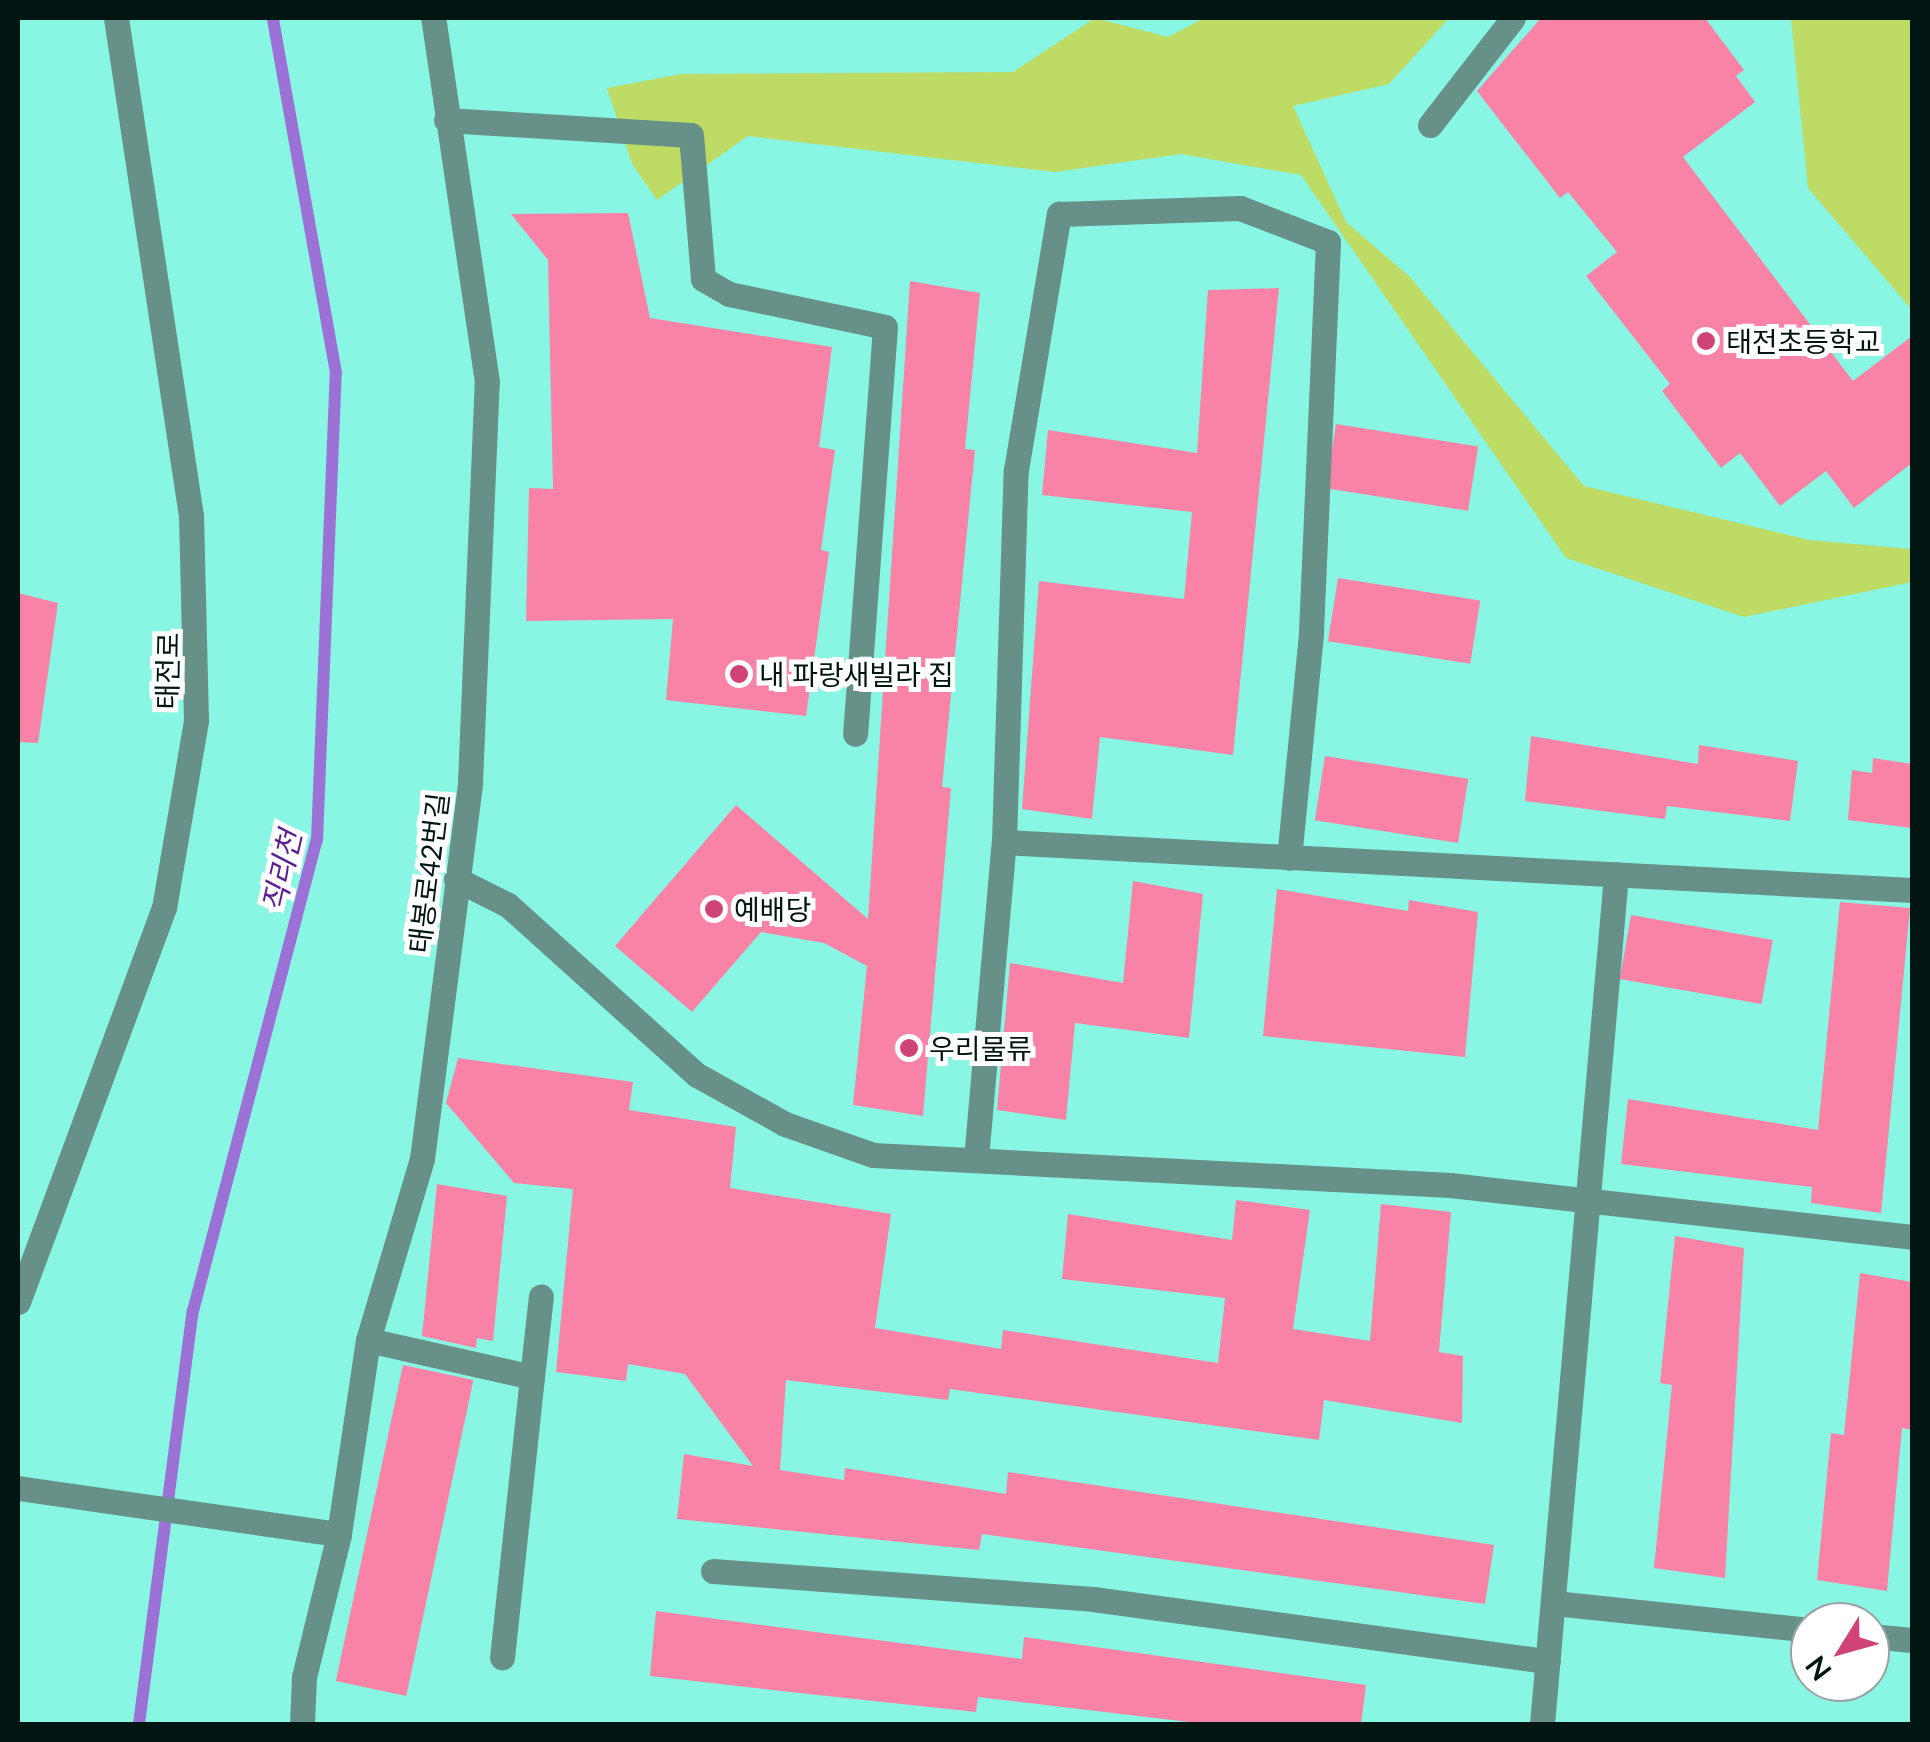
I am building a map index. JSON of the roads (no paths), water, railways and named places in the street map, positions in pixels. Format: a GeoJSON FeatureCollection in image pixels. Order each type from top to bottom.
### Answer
{"type":"FeatureCollection","features":[{"type":"Feature","properties":{"kind":"street","name":"태전로"},"geometry":{"type":"LineString","coordinates":[[18,1302],[164,908],[196,720],[191,516],[116,18]]}},
{"type":"Feature","properties":{"kind":"street","name":"태봉로42번길"},"geometry":{"type":"LineString","coordinates":[[302,1724],[304,1677],[339,1534],[368,1340],[422,1159],[470,782],[487,382],[433,18]]}},
{"type":"Feature","properties":{"kind":"street"},"geometry":{"type":"LineString","coordinates":[[1430,125],[1514,18]]}},
{"type":"Feature","properties":{"kind":"street"},"geometry":{"type":"LineString","coordinates":[[446,120],[690,135],[703,279],[729,294],[885,327],[855,734]]}},
{"type":"Feature","properties":{"kind":"street"},"geometry":{"type":"LineString","coordinates":[[976,1159],[1004,842],[1016,470],[1059,214],[1240,208],[1328,242],[1311,634],[1289,858]]}},
{"type":"Feature","properties":{"kind":"street"},"geometry":{"type":"LineString","coordinates":[[1004,842],[1912,890]]}},
{"type":"Feature","properties":{"kind":"street"},"geometry":{"type":"LineString","coordinates":[[1542,1724],[1592,1200],[1616,874]]}},
{"type":"Feature","properties":{"kind":"street"},"geometry":{"type":"LineString","coordinates":[[456,879],[508,906],[698,1075],[785,1124],[873,1156],[976,1159],[1592,1200],[1912,1238]]}},
{"type":"Feature","properties":{"kind":"street"},"geometry":{"type":"LineString","coordinates":[[18,1252],[61,1186]]}},
{"type":"Feature","properties":{"kind":"street"},"geometry":{"type":"LineString","coordinates":[[502,1657],[541,1296]]}},
{"type":"Feature","properties":{"kind":"street"},"geometry":{"type":"LineString","coordinates":[[368,1340],[532,1376]]}},
{"type":"Feature","properties":{"kind":"street"},"geometry":{"type":"LineString","coordinates":[[18,1488],[339,1534]]}},
{"type":"Feature","properties":{"kind":"street"},"geometry":{"type":"LineString","coordinates":[[713,1571],[1093,1599],[1548,1661]]}},
{"type":"Feature","properties":{"kind":"street"},"geometry":{"type":"LineString","coordinates":[[1554,1603],[1790,1628]]}},
{"type":"Feature","properties":{"kind":"waterway","name":"직리천"},"geometry":{"type":"LineString","coordinates":[[139,1724],[193,1311],[317,840],[336,373],[273,18]]}},
{"type":"Feature","properties":{"kind":"place","name":"태전초등학교"},"geometry":{"type":"Point","coordinates":[1706,341]}},
{"type":"Feature","properties":{"kind":"place","name":"내 파랑새빌라 집"},"geometry":{"type":"Point","coordinates":[739,674]}},
{"type":"Feature","properties":{"kind":"place","name":"예배당"},"geometry":{"type":"Point","coordinates":[714,909]}},
{"type":"Feature","properties":{"kind":"place","name":"우리물류"},"geometry":{"type":"Point","coordinates":[909,1048]}}]}
